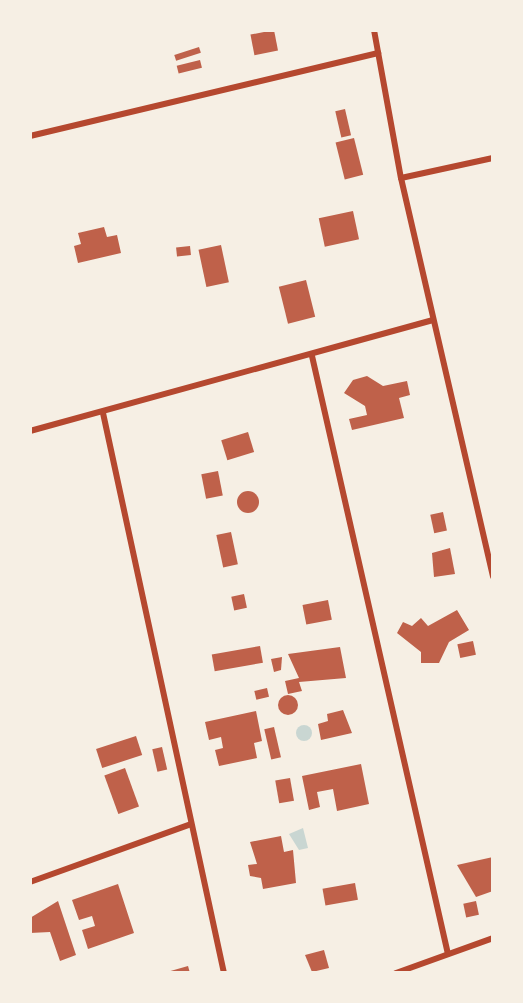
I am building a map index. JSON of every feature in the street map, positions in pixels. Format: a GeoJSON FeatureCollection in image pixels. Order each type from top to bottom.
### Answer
{"type":"FeatureCollection","features":[{"type":"Feature","properties":{"kind":"street"},"geometry":{"type":"LineString","coordinates":[[374,30],[401,178],[493,577]]}},
{"type":"Feature","properties":{"kind":"street"},"geometry":{"type":"LineString","coordinates":[[30,136],[378,53]]}},
{"type":"Feature","properties":{"kind":"street"},"geometry":{"type":"LineString","coordinates":[[401,178],[493,158]]}},
{"type":"Feature","properties":{"kind":"street"},"geometry":{"type":"LineString","coordinates":[[30,431],[312,356],[433,320]]}},
{"type":"Feature","properties":{"kind":"street"},"geometry":{"type":"LineString","coordinates":[[312,356],[448,954]]}},
{"type":"Feature","properties":{"kind":"street"},"geometry":{"type":"LineString","coordinates":[[103,413],[224,973]]}},
{"type":"Feature","properties":{"kind":"street"},"geometry":{"type":"LineString","coordinates":[[30,882],[191,824]]}},
{"type":"Feature","properties":{"kind":"street"},"geometry":{"type":"LineString","coordinates":[[396,973],[493,938]]}},
{"type":"Feature","properties":{"kind":"shaded area"},"geometry":{"type":"Polygon","coordinates":[[[304,725],[310,727],[312,733],[310,739],[304,741],[298,739],[296,733],[298,727],[304,725]]]}},
{"type":"Feature","properties":{"kind":"shaded area"},"geometry":{"type":"Polygon","coordinates":[[[303,828],[308,848],[299,850],[289,834],[303,828]]]}},
{"type":"Feature","properties":{"kind":"building"},"geometry":{"type":"Polygon","coordinates":[[[274,30],[278,51],[254,55],[250,35],[274,30]]]}},
{"type":"Feature","properties":{"kind":"building"},"geometry":{"type":"Polygon","coordinates":[[[199,47],[201,53],[176,61],[174,55],[199,47]]]}},
{"type":"Feature","properties":{"kind":"building"},"geometry":{"type":"Polygon","coordinates":[[[200,60],[202,68],[179,74],[177,66],[200,60]]]}},
{"type":"Feature","properties":{"kind":"building"},"geometry":{"type":"Polygon","coordinates":[[[345,109],[351,135],[341,138],[335,111],[345,109]]]}},
{"type":"Feature","properties":{"kind":"building"},"geometry":{"type":"Polygon","coordinates":[[[354,138],[363,175],[345,179],[336,143],[354,138]]]}},
{"type":"Feature","properties":{"kind":"building"},"geometry":{"type":"Polygon","coordinates":[[[353,211],[359,239],[325,247],[319,218],[353,211]]]}},
{"type":"Feature","properties":{"kind":"building"},"geometry":{"type":"Polygon","coordinates":[[[104,227],[107,237],[117,235],[121,253],[78,263],[74,246],[81,244],[78,233],[104,227]]]}},
{"type":"Feature","properties":{"kind":"building"},"geometry":{"type":"Polygon","coordinates":[[[221,245],[229,282],[206,287],[199,250],[221,245]]]}},
{"type":"Feature","properties":{"kind":"building"},"geometry":{"type":"Polygon","coordinates":[[[190,246],[191,255],[177,256],[176,247],[190,246]]]}},
{"type":"Feature","properties":{"kind":"building"},"geometry":{"type":"Polygon","coordinates":[[[306,280],[315,317],[288,324],[279,287],[306,280]]]}},
{"type":"Feature","properties":{"kind":"building"},"geometry":{"type":"Polygon","coordinates":[[[367,376],[383,386],[407,381],[410,395],[399,398],[404,418],[352,430],[349,419],[367,415],[365,406],[344,393],[353,380],[367,376]]]}},
{"type":"Feature","properties":{"kind":"building"},"geometry":{"type":"Polygon","coordinates":[[[248,432],[254,452],[227,460],[221,440],[248,432]]]}},
{"type":"Feature","properties":{"kind":"building"},"geometry":{"type":"Polygon","coordinates":[[[218,471],[223,496],[206,499],[201,474],[218,471]]]}},
{"type":"Feature","properties":{"kind":"building"},"geometry":{"type":"Polygon","coordinates":[[[248,491],[256,494],[259,502],[256,510],[248,513],[240,510],[237,502],[240,494],[248,491]]]}},
{"type":"Feature","properties":{"kind":"building"},"geometry":{"type":"Polygon","coordinates":[[[443,512],[447,531],[434,533],[430,515],[443,512]]]}},
{"type":"Feature","properties":{"kind":"building"},"geometry":{"type":"Polygon","coordinates":[[[231,532],[238,564],[223,567],[216,535],[231,532]]]}},
{"type":"Feature","properties":{"kind":"building"},"geometry":{"type":"Polygon","coordinates":[[[450,548],[455,574],[434,577],[432,553],[450,548]]]}},
{"type":"Feature","properties":{"kind":"building"},"geometry":{"type":"Polygon","coordinates":[[[244,594],[247,608],[234,610],[231,597],[244,594]]]}},
{"type":"Feature","properties":{"kind":"building"},"geometry":{"type":"Polygon","coordinates":[[[328,600],[332,620],[306,625],[302,605],[328,600]]]}},
{"type":"Feature","properties":{"kind":"building"},"geometry":{"type":"Polygon","coordinates":[[[457,610],[469,630],[449,642],[439,663],[421,663],[421,652],[397,633],[403,622],[412,626],[421,618],[428,626],[457,610]]]}},
{"type":"Feature","properties":{"kind":"building"},"geometry":{"type":"Polygon","coordinates":[[[473,641],[476,655],[460,658],[457,644],[473,641]]]}},
{"type":"Feature","properties":{"kind":"building"},"geometry":{"type":"Polygon","coordinates":[[[260,646],[263,663],[215,671],[212,655],[260,646]]]}},
{"type":"Feature","properties":{"kind":"building"},"geometry":{"type":"Polygon","coordinates":[[[340,647],[346,678],[299,682],[302,691],[288,694],[285,681],[299,678],[288,654],[340,647]]]}},
{"type":"Feature","properties":{"kind":"building"},"geometry":{"type":"Polygon","coordinates":[[[282,657],[281,670],[274,672],[271,659],[282,657]]]}},
{"type":"Feature","properties":{"kind":"building"},"geometry":{"type":"Polygon","coordinates":[[[267,688],[269,697],[256,700],[254,691],[267,688]]]}},
{"type":"Feature","properties":{"kind":"building"},"geometry":{"type":"Polygon","coordinates":[[[284,695],[292,695],[298,701],[298,709],[292,715],[284,715],[278,709],[278,701],[284,695]]]}},
{"type":"Feature","properties":{"kind":"building"},"geometry":{"type":"Polygon","coordinates":[[[343,710],[352,733],[321,740],[318,724],[328,721],[327,714],[343,710]]]}},
{"type":"Feature","properties":{"kind":"building"},"geometry":{"type":"Polygon","coordinates":[[[256,711],[262,741],[254,743],[257,758],[219,766],[215,750],[223,748],[221,737],[209,740],[205,722],[256,711]]]}},
{"type":"Feature","properties":{"kind":"building"},"geometry":{"type":"Polygon","coordinates":[[[274,727],[281,757],[271,759],[264,729],[274,727]]]}},
{"type":"Feature","properties":{"kind":"building"},"geometry":{"type":"Polygon","coordinates":[[[136,736],[142,755],[102,768],[96,749],[136,736]]]}},
{"type":"Feature","properties":{"kind":"building"},"geometry":{"type":"Polygon","coordinates":[[[162,747],[167,769],[157,772],[152,749],[162,747]]]}},
{"type":"Feature","properties":{"kind":"building"},"geometry":{"type":"Polygon","coordinates":[[[361,764],[369,804],[337,811],[333,789],[317,792],[320,807],[309,810],[302,776],[361,764]]]}},
{"type":"Feature","properties":{"kind":"building"},"geometry":{"type":"Polygon","coordinates":[[[125,768],[139,807],[118,814],[104,776],[125,768]]]}},
{"type":"Feature","properties":{"kind":"building"},"geometry":{"type":"Polygon","coordinates":[[[290,778],[294,801],[279,803],[275,781],[290,778]]]}},
{"type":"Feature","properties":{"kind":"building"},"geometry":{"type":"Polygon","coordinates":[[[281,836],[284,852],[293,850],[296,883],[263,889],[261,878],[250,876],[248,865],[257,864],[250,842],[281,836]]]}},
{"type":"Feature","properties":{"kind":"building"},"geometry":{"type":"Polygon","coordinates":[[[493,857],[493,891],[476,897],[457,865],[493,857]]]}},
{"type":"Feature","properties":{"kind":"building"},"geometry":{"type":"Polygon","coordinates":[[[355,883],[358,900],[325,905],[323,889],[355,883]]]}},
{"type":"Feature","properties":{"kind":"building"},"geometry":{"type":"Polygon","coordinates":[[[118,884],[134,933],[88,949],[82,930],[95,926],[92,916],[79,920],[72,900],[118,884]]]}},
{"type":"Feature","properties":{"kind":"building"},"geometry":{"type":"Polygon","coordinates":[[[58,901],[76,955],[60,961],[50,932],[30,933],[30,918],[58,901]]]}},
{"type":"Feature","properties":{"kind":"building"},"geometry":{"type":"Polygon","coordinates":[[[476,901],[479,915],[466,917],[463,904],[476,901]]]}},
{"type":"Feature","properties":{"kind":"building"},"geometry":{"type":"Polygon","coordinates":[[[324,950],[329,968],[312,972],[305,955],[324,950]]]}},
{"type":"Feature","properties":{"kind":"building"},"geometry":{"type":"Polygon","coordinates":[[[188,966],[190,973],[167,973],[167,972],[188,966]]]}}]}
